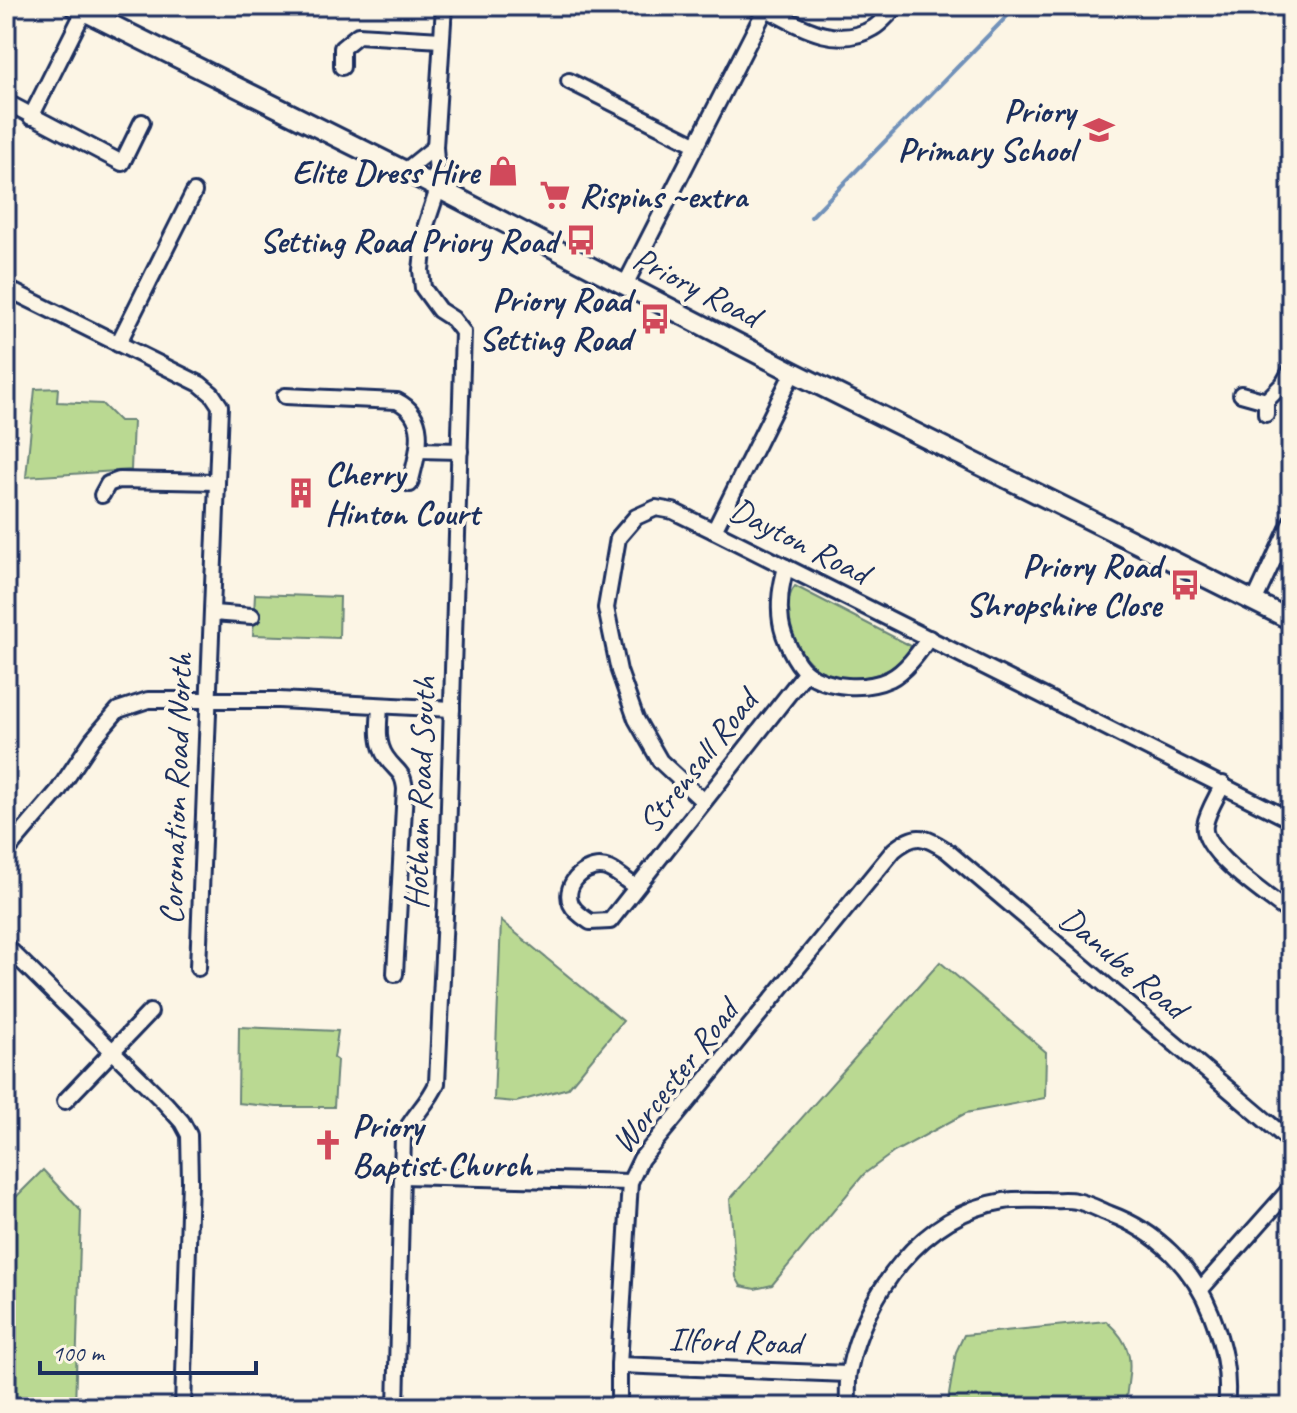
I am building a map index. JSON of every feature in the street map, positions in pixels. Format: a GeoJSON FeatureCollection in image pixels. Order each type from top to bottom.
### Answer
{"type":"FeatureCollection","features":[{"type":"Feature","properties":{"kind":"street"},"geometry":{"type":"LineString","coordinates":[[438,189],[435,147],[444,6]]}},
{"type":"Feature","properties":{"kind":"street"},"geometry":{"type":"LineString","coordinates":[[625,285],[763,7],[820,35],[848,38],[875,27],[897,6]]}},
{"type":"Feature","properties":{"kind":"street"},"geometry":{"type":"LineString","coordinates":[[31,117],[79,8]]}},
{"type":"Feature","properties":{"kind":"street","name":"Priory Road"},"geometry":{"type":"LineString","coordinates":[[79,8],[108,14],[793,372],[1291,620]]}},
{"type":"Feature","properties":{"kind":"street"},"geometry":{"type":"LineString","coordinates":[[342,67],[342,48],[358,35],[441,40]]}},
{"type":"Feature","properties":{"kind":"street"},"geometry":{"type":"LineString","coordinates":[[569,81],[695,144]]}},
{"type":"Feature","properties":{"kind":"street"},"geometry":{"type":"LineString","coordinates":[[6,102],[122,163],[142,122]]}},
{"type":"Feature","properties":{"kind":"street"},"geometry":{"type":"LineString","coordinates":[[405,171],[435,147]]}},
{"type":"Feature","properties":{"kind":"street","name":"Hotham Road South"},"geometry":{"type":"LineString","coordinates":[[396,1407],[403,1136],[437,1083],[452,709],[463,332],[453,319],[439,310],[423,288],[421,270],[426,225],[438,189]]}},
{"type":"Feature","properties":{"kind":"street"},"geometry":{"type":"LineString","coordinates":[[118,344],[194,192]]}},
{"type":"Feature","properties":{"kind":"street","name":"Coronation Road North"},"geometry":{"type":"LineString","coordinates":[[6,288],[200,384],[220,406],[198,968]]}},
{"type":"Feature","properties":{"kind":"street"},"geometry":{"type":"LineString","coordinates":[[1241,394],[1266,407],[1291,370]]}},
{"type":"Feature","properties":{"kind":"street"},"geometry":{"type":"LineString","coordinates":[[714,531],[793,372]]}},
{"type":"Feature","properties":{"kind":"street"},"geometry":{"type":"LineString","coordinates":[[285,396],[397,401],[409,407],[417,418],[418,450],[410,484]]}},
{"type":"Feature","properties":{"kind":"street"},"geometry":{"type":"LineString","coordinates":[[418,450],[460,451]]}},
{"type":"Feature","properties":{"kind":"street"},"geometry":{"type":"LineString","coordinates":[[102,495],[108,484],[119,480],[217,482]]}},
{"type":"Feature","properties":{"kind":"street","name":"Dayton Road"},"geometry":{"type":"LineString","coordinates":[[703,801],[660,761],[636,719],[619,671],[606,608],[618,538],[636,517],[656,508],[714,531],[1291,820]]}},
{"type":"Feature","properties":{"kind":"street"},"geometry":{"type":"LineString","coordinates":[[1254,602],[1291,522]]}},
{"type":"Feature","properties":{"kind":"street"},"geometry":{"type":"LineString","coordinates":[[786,567],[779,596],[781,626],[795,658],[806,672],[834,684],[865,686],[893,678],[929,638]]}},
{"type":"Feature","properties":{"kind":"street","name":"Coronation Road North"},"geometry":{"type":"LineString","coordinates":[[213,613],[252,616]]}},
{"type":"Feature","properties":{"kind":"street","name":"Strensall Road"},"geometry":{"type":"LineString","coordinates":[[635,887],[608,868],[597,866],[578,875],[569,888],[571,904],[590,922],[610,921],[806,672]]}},
{"type":"Feature","properties":{"kind":"street"},"geometry":{"type":"LineString","coordinates":[[6,852],[58,791],[93,739],[118,710],[148,700],[279,700],[452,709]]}},
{"type":"Feature","properties":{"kind":"street"},"geometry":{"type":"LineString","coordinates":[[380,707],[378,737],[385,756],[404,776],[405,789],[395,974]]}},
{"type":"Feature","properties":{"kind":"street"},"geometry":{"type":"LineString","coordinates":[[1223,784],[1205,825],[1205,839],[1218,854],[1291,914]]}},
{"type":"Feature","properties":{"kind":"street","name":"Danube Road"},"geometry":{"type":"LineString","coordinates":[[913,838],[925,839],[946,850],[1291,1142]]}},
{"type":"Feature","properties":{"kind":"street","name":"Worcester Road"},"geometry":{"type":"LineString","coordinates":[[619,1407],[630,1182],[641,1159],[894,850],[913,838]]}},
{"type":"Feature","properties":{"kind":"street"},"geometry":{"type":"LineString","coordinates":[[6,946],[182,1122],[189,1135],[183,1407]]}},
{"type":"Feature","properties":{"kind":"street"},"geometry":{"type":"LineString","coordinates":[[65,1101],[150,1012]]}},
{"type":"Feature","properties":{"kind":"street"},"geometry":{"type":"LineString","coordinates":[[402,1176],[630,1182]]}},
{"type":"Feature","properties":{"kind":"street"},"geometry":{"type":"LineString","coordinates":[[1201,1289],[1291,1188]]}},
{"type":"Feature","properties":{"kind":"street"},"geometry":{"type":"LineString","coordinates":[[848,1407],[848,1374],[870,1307],[884,1283],[922,1243],[972,1211],[1001,1202],[1077,1201],[1129,1221],[1170,1250],[1201,1289],[1219,1333],[1229,1383],[1226,1407]]}},
{"type":"Feature","properties":{"kind":"street","name":"Ilford Road"},"geometry":{"type":"LineString","coordinates":[[619,1365],[848,1374]]}},
{"type":"Feature","properties":{"kind":"green space"},"geometry":{"type":"Polygon","coordinates":[[[58,388],[57,402],[102,404],[119,421],[133,421],[131,470],[26,477],[35,389],[58,388]]]}},
{"type":"Feature","properties":{"kind":"green space"},"geometry":{"type":"Polygon","coordinates":[[[795,586],[911,646],[896,665],[873,676],[848,678],[824,672],[805,657],[792,634],[788,608],[795,586]]]}},
{"type":"Feature","properties":{"kind":"green space"},"geometry":{"type":"Polygon","coordinates":[[[255,594],[340,597],[339,638],[253,635],[255,594]]]}},
{"type":"Feature","properties":{"kind":"green space"},"geometry":{"type":"Polygon","coordinates":[[[501,921],[623,1021],[568,1088],[516,1102],[494,1100],[501,921]]]}},
{"type":"Feature","properties":{"kind":"green space"},"geometry":{"type":"Polygon","coordinates":[[[940,962],[1046,1052],[1045,1098],[966,1113],[894,1152],[864,1174],[772,1285],[755,1289],[741,1286],[736,1277],[730,1199],[940,962]]]}},
{"type":"Feature","properties":{"kind":"green space"},"geometry":{"type":"Polygon","coordinates":[[[239,1027],[338,1031],[334,1058],[337,1060],[334,1107],[238,1103],[239,1027]]]}},
{"type":"Feature","properties":{"kind":"green space"},"geometry":{"type":"Polygon","coordinates":[[[43,1170],[81,1211],[75,1407],[6,1407],[6,1207],[43,1170]]]}},
{"type":"Feature","properties":{"kind":"green space"},"geometry":{"type":"Polygon","coordinates":[[[1106,1321],[1128,1350],[1125,1407],[947,1407],[956,1352],[964,1335],[1106,1321]]]}},
{"type":"Feature","properties":{"kind":"waterway"},"geometry":{"type":"LineString","coordinates":[[811,217],[1017,6]]}},
{"type":"Feature","properties":{"kind":"place","name":"Priory Primary School"},"geometry":{"type":"Point","coordinates":[1099,130]}},
{"type":"Feature","properties":{"kind":"place","name":"Elite Dress Hire"},"geometry":{"type":"Point","coordinates":[503,171]}},
{"type":"Feature","properties":{"kind":"place","name":"Rispins ~extra"},"geometry":{"type":"Point","coordinates":[555,195]}},
{"type":"Feature","properties":{"kind":"place","name":"Setting Road Priory Road"},"geometry":{"type":"Point","coordinates":[581,240]}},
{"type":"Feature","properties":{"kind":"place","name":"Priory Road Setting Road"},"geometry":{"type":"Point","coordinates":[655,319]}},
{"type":"Feature","properties":{"kind":"place","name":"Cherry Hinton Court"},"geometry":{"type":"Point","coordinates":[301,493]}},
{"type":"Feature","properties":{"kind":"place","name":"Priory Road Shropshire Close"},"geometry":{"type":"Point","coordinates":[1185,585]}},
{"type":"Feature","properties":{"kind":"place","name":"Priory Baptist Church"},"geometry":{"type":"Point","coordinates":[328,1145]}}]}
